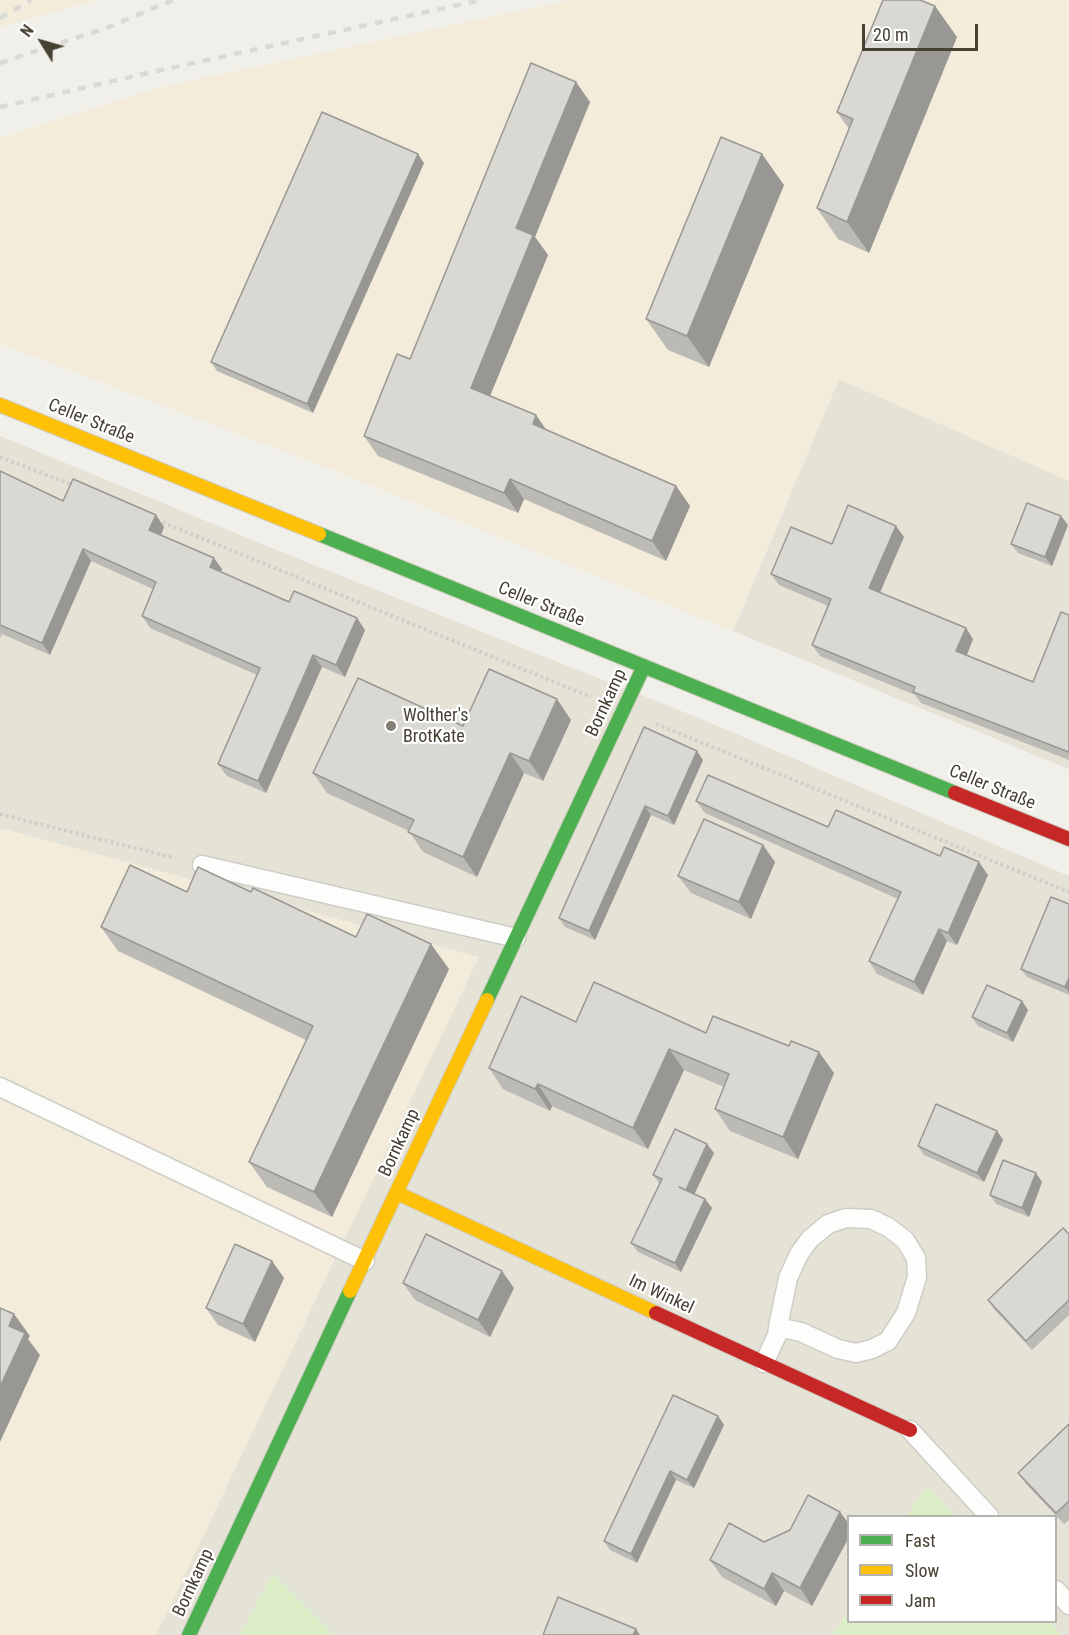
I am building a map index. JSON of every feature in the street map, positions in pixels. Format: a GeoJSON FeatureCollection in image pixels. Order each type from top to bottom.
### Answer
{"type":"FeatureCollection","features":[{"type":"Feature","properties":{"kind":"street","name":"Celler Straße"},"geometry":{"type":"LineString","coordinates":[[0,405],[1069,839]]}},
{"type":"Feature","properties":{"kind":"street","name":"Bornkamp"},"geometry":{"type":"LineString","coordinates":[[189,1635],[644,666]]}},
{"type":"Feature","properties":{"kind":"street","name":"Im Winkel"},"geometry":{"type":"LineString","coordinates":[[397,1193],[910,1430]]}},
{"type":"Feature","properties":{"kind":"lane"},"geometry":{"type":"LineString","coordinates":[[202,865],[516,938]]}},
{"type":"Feature","properties":{"kind":"lane"},"geometry":{"type":"LineString","coordinates":[[0,1087],[364,1262]]}},
{"type":"Feature","properties":{"kind":"lane"},"geometry":{"type":"LineString","coordinates":[[764,1363],[777,1335],[778,1327],[788,1278],[799,1254],[810,1239],[828,1224],[846,1218],[871,1219],[888,1227],[905,1240],[916,1258],[917,1277],[906,1313],[888,1341],[872,1349],[856,1353],[838,1349],[801,1332],[778,1327]]}},
{"type":"Feature","properties":{"kind":"lane"},"geometry":{"type":"LineString","coordinates":[[910,1430],[988,1515]]}},
{"type":"Feature","properties":{"kind":"lane"},"geometry":{"type":"LineString","coordinates":[[1057,1591],[1069,1605]]}},
{"type":"Feature","properties":{"kind":"path"},"geometry":{"type":"LineString","coordinates":[[0,457],[75,486]]}},
{"type":"Feature","properties":{"kind":"path"},"geometry":{"type":"LineString","coordinates":[[152,518],[1069,892]]}},
{"type":"Feature","properties":{"kind":"path"},"geometry":{"type":"LineString","coordinates":[[0,814],[202,865]]}},
{"type":"Feature","properties":{"kind":"shaded area"},"geometry":{"type":"Polygon","coordinates":[[[0,0],[98,0],[0,27],[0,0]]]}},
{"type":"Feature","properties":{"kind":"shaded area"},"geometry":{"type":"Polygon","coordinates":[[[570,0],[1069,0],[1069,481],[839,379],[732,631],[333,470],[0,344],[0,138],[156,88],[570,0]]]}},
{"type":"Feature","properties":{"kind":"shaded area"},"geometry":{"type":"Polygon","coordinates":[[[839,379],[1069,481],[1069,769],[733,631],[839,379]]]}},
{"type":"Feature","properties":{"kind":"shaded area"},"geometry":{"type":"Polygon","coordinates":[[[0,436],[296,558],[694,716],[1069,876],[1069,1635],[1062,1635],[1051,1623],[1057,1623],[1057,1515],[954,1515],[927,1485],[908,1515],[847,1515],[847,1613],[833,1635],[335,1635],[273,1573],[240,1635],[156,1635],[478,957],[0,828],[0,436]]]}},
{"type":"Feature","properties":{"kind":"shaded area"},"geometry":{"type":"Polygon","coordinates":[[[0,828],[479,957],[156,1635],[0,1635],[0,828]]]}},
{"type":"Feature","properties":{"kind":"green space"},"geometry":{"type":"Polygon","coordinates":[[[927,1485],[954,1515],[908,1515],[927,1485]]]}},
{"type":"Feature","properties":{"kind":"green space"},"geometry":{"type":"Polygon","coordinates":[[[273,1573],[335,1635],[240,1635],[273,1573]]]}},
{"type":"Feature","properties":{"kind":"green space"},"geometry":{"type":"Polygon","coordinates":[[[847,1613],[847,1623],[1051,1623],[1062,1635],[833,1635],[847,1613]]]}},
{"type":"Feature","properties":{"kind":"building"},"geometry":{"type":"Polygon","coordinates":[[[883,0],[920,0],[935,6],[847,222],[817,208],[853,119],[837,112],[883,0]]]}},
{"type":"Feature","properties":{"kind":"building"},"geometry":{"type":"Polygon","coordinates":[[[531,63],[576,82],[516,228],[533,235],[471,388],[536,415],[533,424],[676,486],[652,541],[510,479],[504,493],[364,436],[397,354],[410,359],[531,63]]]}},
{"type":"Feature","properties":{"kind":"building"},"geometry":{"type":"Polygon","coordinates":[[[322,112],[418,154],[307,404],[211,362],[322,112]]]}},
{"type":"Feature","properties":{"kind":"building"},"geometry":{"type":"Polygon","coordinates":[[[721,137],[762,154],[687,336],[646,319],[721,137]]]}},
{"type":"Feature","properties":{"kind":"building"},"geometry":{"type":"Polygon","coordinates":[[[0,471],[63,501],[73,479],[156,515],[149,530],[214,558],[210,567],[289,602],[294,591],[357,618],[336,665],[313,655],[258,781],[218,764],[260,668],[142,616],[156,582],[83,549],[42,643],[0,625],[0,471]]]}},
{"type":"Feature","properties":{"kind":"building"},"geometry":{"type":"Polygon","coordinates":[[[1027,503],[1061,516],[1045,557],[1011,544],[1027,503]]]}},
{"type":"Feature","properties":{"kind":"building"},"geometry":{"type":"Polygon","coordinates":[[[848,505],[896,526],[869,588],[966,628],[956,651],[1033,682],[1061,612],[1069,615],[1069,752],[913,692],[915,687],[812,645],[831,599],[771,574],[791,527],[832,544],[848,505]]]}},
{"type":"Feature","properties":{"kind":"building"},"geometry":{"type":"Polygon","coordinates":[[[489,669],[557,699],[529,761],[510,753],[463,857],[408,832],[414,820],[313,773],[358,678],[463,726],[489,669]]]}},
{"type":"Feature","properties":{"kind":"building"},"geometry":{"type":"Polygon","coordinates":[[[644,727],[697,751],[668,816],[645,806],[589,931],[559,918],[644,727]]]}},
{"type":"Feature","properties":{"kind":"building"},"geometry":{"type":"Polygon","coordinates":[[[708,775],[828,827],[836,810],[940,856],[944,847],[979,862],[948,933],[939,929],[914,982],[869,961],[901,892],[696,801],[708,775]]]}},
{"type":"Feature","properties":{"kind":"building"},"geometry":{"type":"Polygon","coordinates":[[[704,819],[763,845],[739,902],[678,876],[704,819]]]}},
{"type":"Feature","properties":{"kind":"building"},"geometry":{"type":"Polygon","coordinates":[[[130,865],[187,892],[198,867],[251,892],[253,888],[356,937],[367,914],[431,944],[314,1192],[249,1162],[313,1026],[101,927],[130,865]]]}},
{"type":"Feature","properties":{"kind":"building"},"geometry":{"type":"Polygon","coordinates":[[[1051,897],[1069,904],[1069,978],[1065,987],[1021,969],[1051,897]]]}},
{"type":"Feature","properties":{"kind":"building"},"geometry":{"type":"Polygon","coordinates":[[[594,982],[706,1033],[713,1016],[789,1046],[791,1041],[819,1052],[783,1137],[715,1109],[729,1074],[669,1049],[633,1128],[538,1084],[535,1089],[489,1068],[521,996],[576,1022],[594,982]]]}},
{"type":"Feature","properties":{"kind":"building"},"geometry":{"type":"Polygon","coordinates":[[[987,985],[1022,1001],[1007,1033],[972,1017],[987,985]]]}},
{"type":"Feature","properties":{"kind":"building"},"geometry":{"type":"Polygon","coordinates":[[[936,1104],[997,1131],[977,1173],[918,1146],[936,1104]]]}},
{"type":"Feature","properties":{"kind":"building"},"geometry":{"type":"Polygon","coordinates":[[[675,1129],[707,1144],[686,1190],[679,1187],[705,1199],[675,1263],[631,1243],[662,1179],[653,1175],[675,1129]]]}},
{"type":"Feature","properties":{"kind":"building"},"geometry":{"type":"Polygon","coordinates":[[[1003,1160],[1036,1173],[1022,1208],[990,1195],[1003,1160]]]}},
{"type":"Feature","properties":{"kind":"building"},"geometry":{"type":"Polygon","coordinates":[[[1063,1228],[1069,1234],[1069,1300],[1026,1341],[988,1300],[1063,1228]]]}},
{"type":"Feature","properties":{"kind":"building"},"geometry":{"type":"Polygon","coordinates":[[[426,1234],[502,1271],[478,1320],[403,1283],[426,1234]]]}},
{"type":"Feature","properties":{"kind":"building"},"geometry":{"type":"Polygon","coordinates":[[[235,1244],[272,1261],[243,1324],[206,1308],[235,1244]]]}},
{"type":"Feature","properties":{"kind":"building"},"geometry":{"type":"Polygon","coordinates":[[[0,1308],[14,1314],[9,1326],[25,1333],[0,1387],[0,1308]]]}},
{"type":"Feature","properties":{"kind":"building"},"geometry":{"type":"Polygon","coordinates":[[[673,1395],[718,1416],[687,1480],[670,1471],[631,1554],[604,1541],[673,1395]]]}},
{"type":"Feature","properties":{"kind":"building"},"geometry":{"type":"Polygon","coordinates":[[[1069,1424],[1069,1501],[1056,1513],[1018,1473],[1069,1424]]]}},
{"type":"Feature","properties":{"kind":"building"},"geometry":{"type":"Polygon","coordinates":[[[808,1495],[840,1512],[800,1588],[772,1573],[764,1589],[710,1560],[729,1523],[764,1542],[790,1530],[808,1495]]]}},
{"type":"Feature","properties":{"kind":"building"},"geometry":{"type":"Polygon","coordinates":[[[558,1597],[636,1629],[633,1635],[543,1635],[558,1597]]]}},
{"type":"Feature","properties":{"kind":"railway"},"geometry":{"type":"LineString","coordinates":[[0,18],[31,0]]}},
{"type":"Feature","properties":{"kind":"railway"},"geometry":{"type":"LineString","coordinates":[[0,63],[109,27],[173,0]]}},
{"type":"Feature","properties":{"kind":"railway"},"geometry":{"type":"LineString","coordinates":[[0,107],[481,0]]}},
{"type":"Feature","properties":{"kind":"traffic: fast"},"geometry":{"type":"LineString","coordinates":[[319,534],[955,793]]}},
{"type":"Feature","properties":{"kind":"traffic: fast"},"geometry":{"type":"LineString","coordinates":[[487,1000],[644,666]]}},
{"type":"Feature","properties":{"kind":"traffic: fast"},"geometry":{"type":"LineString","coordinates":[[189,1635],[350,1291]]}},
{"type":"Feature","properties":{"kind":"traffic: slow"},"geometry":{"type":"LineString","coordinates":[[0,405],[319,534]]}},
{"type":"Feature","properties":{"kind":"traffic: slow"},"geometry":{"type":"LineString","coordinates":[[350,1291],[487,1000]]}},
{"type":"Feature","properties":{"kind":"traffic: slow"},"geometry":{"type":"LineString","coordinates":[[397,1193],[656,1313]]}},
{"type":"Feature","properties":{"kind":"traffic: jam"},"geometry":{"type":"LineString","coordinates":[[955,793],[1069,839]]}},
{"type":"Feature","properties":{"kind":"traffic: jam"},"geometry":{"type":"LineString","coordinates":[[656,1313],[910,1430]]}},
{"type":"Feature","properties":{"kind":"place","name":"Wolther's BrotKate"},"geometry":{"type":"Point","coordinates":[391,726]}}]}
